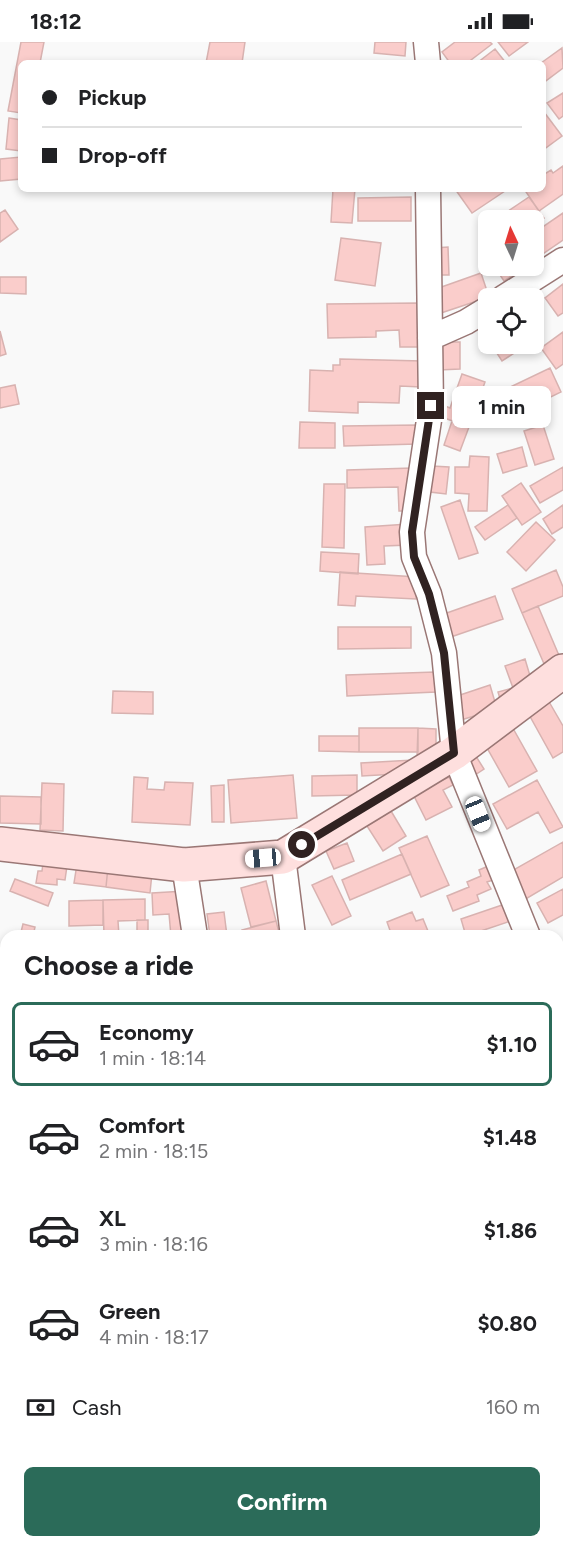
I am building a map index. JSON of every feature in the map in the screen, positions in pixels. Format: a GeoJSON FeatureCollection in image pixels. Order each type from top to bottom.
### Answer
{"type":"FeatureCollection","features":[{"type":"Feature","properties":{"kind":"street"},"geometry":{"type":"LineString","coordinates":[[426,42],[428,60]]}},
{"type":"Feature","properties":{"kind":"street"},"geometry":{"type":"LineString","coordinates":[[428,192],[431,406],[412,532],[414,557],[429,594],[444,653],[454,753],[526,930]]}},
{"type":"Feature","properties":{"kind":"street"},"geometry":{"type":"LineString","coordinates":[[519,288],[563,260]]}},
{"type":"Feature","properties":{"kind":"street"},"geometry":{"type":"LineString","coordinates":[[430,338],[478,315]]}},
{"type":"Feature","properties":{"kind":"street"},"geometry":{"type":"LineString","coordinates":[[0,844],[184,865],[283,856],[454,753],[563,671]]}},
{"type":"Feature","properties":{"kind":"street"},"geometry":{"type":"LineString","coordinates":[[283,856],[292,930]]}},
{"type":"Feature","properties":{"kind":"street"},"geometry":{"type":"LineString","coordinates":[[184,865],[194,930]]}},
{"type":"Feature","properties":{"kind":"building"},"geometry":{"type":"Polygon","coordinates":[[[21,42],[44,42],[41,60],[18,60],[18,113],[8,111],[21,42]]]}},
{"type":"Feature","properties":{"kind":"building"},"geometry":{"type":"Polygon","coordinates":[[[210,42],[245,42],[242,60],[207,60],[210,42]]]}},
{"type":"Feature","properties":{"kind":"building"},"geometry":{"type":"Polygon","coordinates":[[[375,42],[406,42],[405,56],[374,53],[375,42]]]}},
{"type":"Feature","properties":{"kind":"building"},"geometry":{"type":"Polygon","coordinates":[[[455,42],[490,42],[492,44],[471,60],[448,60],[442,52],[455,42]]]}},
{"type":"Feature","properties":{"kind":"building"},"geometry":{"type":"Polygon","coordinates":[[[498,42],[528,42],[509,56],[498,42]]]}},
{"type":"Feature","properties":{"kind":"building"},"geometry":{"type":"Polygon","coordinates":[[[562,48],[563,68],[546,81],[546,60],[562,48]]]}},
{"type":"Feature","properties":{"kind":"building"},"geometry":{"type":"Polygon","coordinates":[[[495,49],[504,60],[481,60],[495,49]]]}},
{"type":"Feature","properties":{"kind":"building"},"geometry":{"type":"Polygon","coordinates":[[[563,93],[563,116],[559,119],[547,103],[563,93]]]}},
{"type":"Feature","properties":{"kind":"building"},"geometry":{"type":"Polygon","coordinates":[[[546,115],[562,136],[546,148],[546,115]]]}},
{"type":"Feature","properties":{"kind":"building"},"geometry":{"type":"Polygon","coordinates":[[[9,118],[18,120],[18,151],[6,149],[9,118]]]}},
{"type":"Feature","properties":{"kind":"building"},"geometry":{"type":"Polygon","coordinates":[[[18,157],[18,179],[0,181],[0,159],[18,157]]]}},
{"type":"Feature","properties":{"kind":"building"},"geometry":{"type":"Polygon","coordinates":[[[563,166],[563,194],[538,210],[526,192],[546,192],[546,173],[551,170],[553,173],[563,166]]]}},
{"type":"Feature","properties":{"kind":"building"},"geometry":{"type":"Polygon","coordinates":[[[333,192],[355,192],[352,223],[331,222],[333,192]]]}},
{"type":"Feature","properties":{"kind":"building"},"geometry":{"type":"Polygon","coordinates":[[[457,192],[504,192],[472,213],[457,192]]]}},
{"type":"Feature","properties":{"kind":"building"},"geometry":{"type":"Polygon","coordinates":[[[411,197],[411,221],[358,221],[358,198],[411,197]]]}},
{"type":"Feature","properties":{"kind":"building"},"geometry":{"type":"Polygon","coordinates":[[[529,197],[538,210],[510,210],[529,197]]]}},
{"type":"Feature","properties":{"kind":"building"},"geometry":{"type":"Polygon","coordinates":[[[5,210],[18,229],[0,242],[0,213],[5,210]]]}},
{"type":"Feature","properties":{"kind":"building"},"geometry":{"type":"Polygon","coordinates":[[[563,213],[563,240],[544,253],[544,226],[563,213]]]}},
{"type":"Feature","properties":{"kind":"building"},"geometry":{"type":"Polygon","coordinates":[[[341,238],[381,243],[375,286],[335,280],[341,238]]]}},
{"type":"Feature","properties":{"kind":"building"},"geometry":{"type":"Polygon","coordinates":[[[448,247],[449,275],[434,275],[434,248],[448,247]]]}},
{"type":"Feature","properties":{"kind":"building"},"geometry":{"type":"Polygon","coordinates":[[[478,274],[482,276],[486,288],[478,288],[478,301],[441,313],[433,290],[478,274]]]}},
{"type":"Feature","properties":{"kind":"building"},"geometry":{"type":"Polygon","coordinates":[[[501,276],[511,276],[504,281],[501,276]]]}},
{"type":"Feature","properties":{"kind":"building"},"geometry":{"type":"Polygon","coordinates":[[[0,277],[26,277],[26,294],[0,293],[0,277]]]}},
{"type":"Feature","properties":{"kind":"building"},"geometry":{"type":"Polygon","coordinates":[[[563,284],[563,313],[558,316],[545,298],[563,284]]]}},
{"type":"Feature","properties":{"kind":"building"},"geometry":{"type":"Polygon","coordinates":[[[417,303],[418,347],[400,347],[399,330],[376,331],[376,337],[328,338],[327,304],[417,303]]]}},
{"type":"Feature","properties":{"kind":"building"},"geometry":{"type":"Polygon","coordinates":[[[0,331],[6,354],[0,356],[0,331]]]}},
{"type":"Feature","properties":{"kind":"building"},"geometry":{"type":"Polygon","coordinates":[[[563,332],[563,364],[556,369],[544,352],[544,346],[563,332]]]}},
{"type":"Feature","properties":{"kind":"building"},"geometry":{"type":"Polygon","coordinates":[[[439,342],[460,342],[460,369],[439,370],[439,342]]]}},
{"type":"Feature","properties":{"kind":"building"},"geometry":{"type":"Polygon","coordinates":[[[497,354],[513,354],[502,361],[497,354]]]}},
{"type":"Feature","properties":{"kind":"building"},"geometry":{"type":"Polygon","coordinates":[[[340,359],[422,361],[421,387],[400,386],[399,403],[358,402],[358,413],[309,411],[310,370],[333,371],[333,365],[340,365],[340,359]]]}},
{"type":"Feature","properties":{"kind":"building"},"geometry":{"type":"Polygon","coordinates":[[[550,368],[561,392],[514,415],[502,391],[550,368]]]}},
{"type":"Feature","properties":{"kind":"building"},"geometry":{"type":"Polygon","coordinates":[[[462,374],[485,382],[469,427],[436,415],[440,404],[450,408],[462,374]]]}},
{"type":"Feature","properties":{"kind":"building"},"geometry":{"type":"Polygon","coordinates":[[[15,385],[19,404],[0,408],[0,388],[15,385]]]}},
{"type":"Feature","properties":{"kind":"building"},"geometry":{"type":"Polygon","coordinates":[[[452,421],[469,427],[460,451],[444,445],[452,421]]]}},
{"type":"Feature","properties":{"kind":"building"},"geometry":{"type":"Polygon","coordinates":[[[300,422],[335,423],[335,448],[299,448],[300,422]]]}},
{"type":"Feature","properties":{"kind":"building"},"geometry":{"type":"Polygon","coordinates":[[[417,425],[417,444],[344,446],[343,426],[417,425]]]}},
{"type":"Feature","properties":{"kind":"building"},"geometry":{"type":"Polygon","coordinates":[[[543,425],[554,459],[535,465],[524,431],[543,425]]]}},
{"type":"Feature","properties":{"kind":"building"},"geometry":{"type":"Polygon","coordinates":[[[522,447],[527,466],[503,473],[497,454],[522,447]]]}},
{"type":"Feature","properties":{"kind":"building"},"geometry":{"type":"Polygon","coordinates":[[[470,456],[489,457],[487,511],[468,511],[469,494],[455,493],[455,467],[469,467],[470,456]]]}},
{"type":"Feature","properties":{"kind":"building"},"geometry":{"type":"Polygon","coordinates":[[[432,466],[449,467],[446,494],[430,492],[432,466]]]}},
{"type":"Feature","properties":{"kind":"building"},"geometry":{"type":"Polygon","coordinates":[[[563,467],[563,490],[540,503],[530,486],[563,467]]]}},
{"type":"Feature","properties":{"kind":"building"},"geometry":{"type":"Polygon","coordinates":[[[412,468],[413,511],[399,511],[398,487],[347,488],[347,470],[412,468]]]}},
{"type":"Feature","properties":{"kind":"building"},"geometry":{"type":"Polygon","coordinates":[[[521,483],[541,512],[522,525],[502,496],[521,483]]]}},
{"type":"Feature","properties":{"kind":"building"},"geometry":{"type":"Polygon","coordinates":[[[324,484],[345,484],[344,548],[322,547],[324,484]]]}},
{"type":"Feature","properties":{"kind":"building"},"geometry":{"type":"Polygon","coordinates":[[[460,500],[478,553],[459,559],[441,507],[460,500]]]}},
{"type":"Feature","properties":{"kind":"building"},"geometry":{"type":"Polygon","coordinates":[[[508,505],[517,518],[485,540],[475,527],[508,505]]]}},
{"type":"Feature","properties":{"kind":"building"},"geometry":{"type":"Polygon","coordinates":[[[563,505],[563,527],[552,534],[543,519],[563,505]]]}},
{"type":"Feature","properties":{"kind":"building"},"geometry":{"type":"Polygon","coordinates":[[[536,522],[555,540],[526,571],[507,552],[536,522]]]}},
{"type":"Feature","properties":{"kind":"building"},"geometry":{"type":"Polygon","coordinates":[[[408,524],[409,545],[384,546],[385,564],[367,565],[365,527],[408,524]]]}},
{"type":"Feature","properties":{"kind":"building"},"geometry":{"type":"Polygon","coordinates":[[[321,552],[359,554],[358,574],[320,571],[321,552]]]}},
{"type":"Feature","properties":{"kind":"building"},"geometry":{"type":"Polygon","coordinates":[[[556,570],[563,587],[563,596],[522,613],[512,589],[556,570]]]}},
{"type":"Feature","properties":{"kind":"building"},"geometry":{"type":"Polygon","coordinates":[[[340,572],[417,577],[416,599],[356,596],[355,606],[338,605],[340,572]]]}},
{"type":"Feature","properties":{"kind":"building"},"geometry":{"type":"Polygon","coordinates":[[[495,596],[503,619],[448,638],[441,615],[495,596]]]}},
{"type":"Feature","properties":{"kind":"building"},"geometry":{"type":"Polygon","coordinates":[[[538,606],[563,665],[548,673],[522,613],[538,606]]]}},
{"type":"Feature","properties":{"kind":"building"},"geometry":{"type":"Polygon","coordinates":[[[338,627],[411,627],[411,648],[338,649],[338,627]]]}},
{"type":"Feature","properties":{"kind":"building"},"geometry":{"type":"Polygon","coordinates":[[[525,659],[533,686],[503,709],[498,692],[513,688],[505,666],[525,659]]]}},
{"type":"Feature","properties":{"kind":"building"},"geometry":{"type":"Polygon","coordinates":[[[435,672],[436,692],[347,696],[346,675],[435,672]]]}},
{"type":"Feature","properties":{"kind":"building"},"geometry":{"type":"Polygon","coordinates":[[[490,685],[497,709],[461,720],[454,697],[490,685]]]}},
{"type":"Feature","properties":{"kind":"building"},"geometry":{"type":"Polygon","coordinates":[[[113,691],[153,692],[153,714],[112,713],[113,691]]]}},
{"type":"Feature","properties":{"kind":"building"},"geometry":{"type":"Polygon","coordinates":[[[548,700],[563,726],[563,752],[553,758],[527,711],[548,700]]]}},
{"type":"Feature","properties":{"kind":"building"},"geometry":{"type":"Polygon","coordinates":[[[510,723],[537,771],[509,787],[482,739],[510,723]]]}},
{"type":"Feature","properties":{"kind":"building"},"geometry":{"type":"Polygon","coordinates":[[[359,728],[418,728],[418,752],[359,752],[359,728]]]}},
{"type":"Feature","properties":{"kind":"building"},"geometry":{"type":"Polygon","coordinates":[[[418,728],[436,729],[436,758],[417,758],[418,728]]]}},
{"type":"Feature","properties":{"kind":"building"},"geometry":{"type":"Polygon","coordinates":[[[319,736],[359,736],[359,752],[319,751],[319,736]]]}},
{"type":"Feature","properties":{"kind":"building"},"geometry":{"type":"Polygon","coordinates":[[[472,750],[484,769],[475,775],[463,756],[472,750]]]}},
{"type":"Feature","properties":{"kind":"building"},"geometry":{"type":"Polygon","coordinates":[[[413,760],[414,773],[362,776],[361,763],[413,760]]]}},
{"type":"Feature","properties":{"kind":"building"},"geometry":{"type":"Polygon","coordinates":[[[293,775],[297,818],[231,823],[228,780],[293,775]]]}},
{"type":"Feature","properties":{"kind":"building"},"geometry":{"type":"Polygon","coordinates":[[[357,775],[357,795],[312,796],[312,776],[357,775]]]}},
{"type":"Feature","properties":{"kind":"building"},"geometry":{"type":"Polygon","coordinates":[[[134,777],[148,778],[147,789],[164,790],[165,782],[193,783],[190,825],[132,822],[134,777]]]}},
{"type":"Feature","properties":{"kind":"building"},"geometry":{"type":"Polygon","coordinates":[[[449,777],[453,785],[443,790],[452,807],[426,820],[413,794],[449,777]]]}},
{"type":"Feature","properties":{"kind":"building"},"geometry":{"type":"Polygon","coordinates":[[[537,780],[563,827],[550,833],[538,812],[507,829],[493,804],[537,780]]]}},
{"type":"Feature","properties":{"kind":"building"},"geometry":{"type":"Polygon","coordinates":[[[42,783],[64,784],[63,831],[40,830],[42,783]]]}},
{"type":"Feature","properties":{"kind":"building"},"geometry":{"type":"Polygon","coordinates":[[[224,785],[224,822],[212,822],[211,786],[224,785]]]}},
{"type":"Feature","properties":{"kind":"building"},"geometry":{"type":"Polygon","coordinates":[[[0,796],[41,797],[41,824],[0,823],[0,796]]]}},
{"type":"Feature","properties":{"kind":"building"},"geometry":{"type":"Polygon","coordinates":[[[391,811],[406,836],[383,851],[367,826],[391,811]]]}},
{"type":"Feature","properties":{"kind":"building"},"geometry":{"type":"Polygon","coordinates":[[[427,836],[449,885],[421,897],[399,848],[427,836]]]}},
{"type":"Feature","properties":{"kind":"building"},"geometry":{"type":"Polygon","coordinates":[[[563,842],[563,877],[524,900],[508,873],[563,842]]]}},
{"type":"Feature","properties":{"kind":"building"},"geometry":{"type":"Polygon","coordinates":[[[347,843],[354,861],[334,869],[326,851],[347,843]]]}},
{"type":"Feature","properties":{"kind":"building"},"geometry":{"type":"Polygon","coordinates":[[[402,854],[411,874],[350,900],[342,880],[402,854]]]}},
{"type":"Feature","properties":{"kind":"building"},"geometry":{"type":"Polygon","coordinates":[[[43,863],[67,866],[65,880],[57,879],[57,885],[36,883],[38,871],[42,871],[43,863]]]}},
{"type":"Feature","properties":{"kind":"building"},"geometry":{"type":"Polygon","coordinates":[[[77,864],[108,867],[106,887],[74,883],[77,864]]]}},
{"type":"Feature","properties":{"kind":"building"},"geometry":{"type":"Polygon","coordinates":[[[493,864],[499,878],[487,882],[491,889],[477,895],[479,901],[453,911],[447,896],[469,887],[467,882],[481,876],[479,870],[493,864]]]}},
{"type":"Feature","properties":{"kind":"building"},"geometry":{"type":"Polygon","coordinates":[[[108,867],[152,873],[150,893],[106,887],[108,867]]]}},
{"type":"Feature","properties":{"kind":"building"},"geometry":{"type":"Polygon","coordinates":[[[332,876],[351,916],[332,925],[312,885],[332,876]]]}},
{"type":"Feature","properties":{"kind":"building"},"geometry":{"type":"Polygon","coordinates":[[[15,879],[53,893],[48,906],[10,891],[15,879]]]}},
{"type":"Feature","properties":{"kind":"building"},"geometry":{"type":"Polygon","coordinates":[[[266,881],[276,921],[251,927],[241,888],[266,881]]]}},
{"type":"Feature","properties":{"kind":"building"},"geometry":{"type":"Polygon","coordinates":[[[563,889],[563,915],[548,923],[537,903],[563,889]]]}},
{"type":"Feature","properties":{"kind":"building"},"geometry":{"type":"Polygon","coordinates":[[[185,891],[187,930],[170,930],[169,914],[153,915],[152,893],[185,891]]]}},
{"type":"Feature","properties":{"kind":"building"},"geometry":{"type":"Polygon","coordinates":[[[145,899],[145,920],[118,921],[119,930],[104,930],[103,900],[145,899]]]}},
{"type":"Feature","properties":{"kind":"building"},"geometry":{"type":"Polygon","coordinates":[[[103,900],[103,925],[69,926],[69,901],[103,900]]]}},
{"type":"Feature","properties":{"kind":"building"},"geometry":{"type":"Polygon","coordinates":[[[508,903],[514,920],[484,930],[464,930],[461,919],[508,903]]]}},
{"type":"Feature","properties":{"kind":"building"},"geometry":{"type":"Polygon","coordinates":[[[224,912],[226,930],[209,930],[207,914],[224,912]]]}},
{"type":"Feature","properties":{"kind":"building"},"geometry":{"type":"Polygon","coordinates":[[[412,912],[416,921],[423,919],[428,930],[390,930],[387,922],[412,912]]]}},
{"type":"Feature","properties":{"kind":"building"},"geometry":{"type":"Polygon","coordinates":[[[137,920],[148,920],[148,930],[137,930],[137,920]]]}},
{"type":"Feature","properties":{"kind":"building"},"geometry":{"type":"Polygon","coordinates":[[[276,921],[278,930],[242,930],[276,921]]]}},
{"type":"Feature","properties":{"kind":"building"},"geometry":{"type":"Polygon","coordinates":[[[23,924],[35,927],[34,930],[22,930],[23,924]]]}},
{"type":"Feature","properties":{"kind":"route"},"geometry":{"type":"LineString","coordinates":[[302,845],[454,753],[444,653],[429,594],[414,557],[412,532],[431,406]]}}]}
